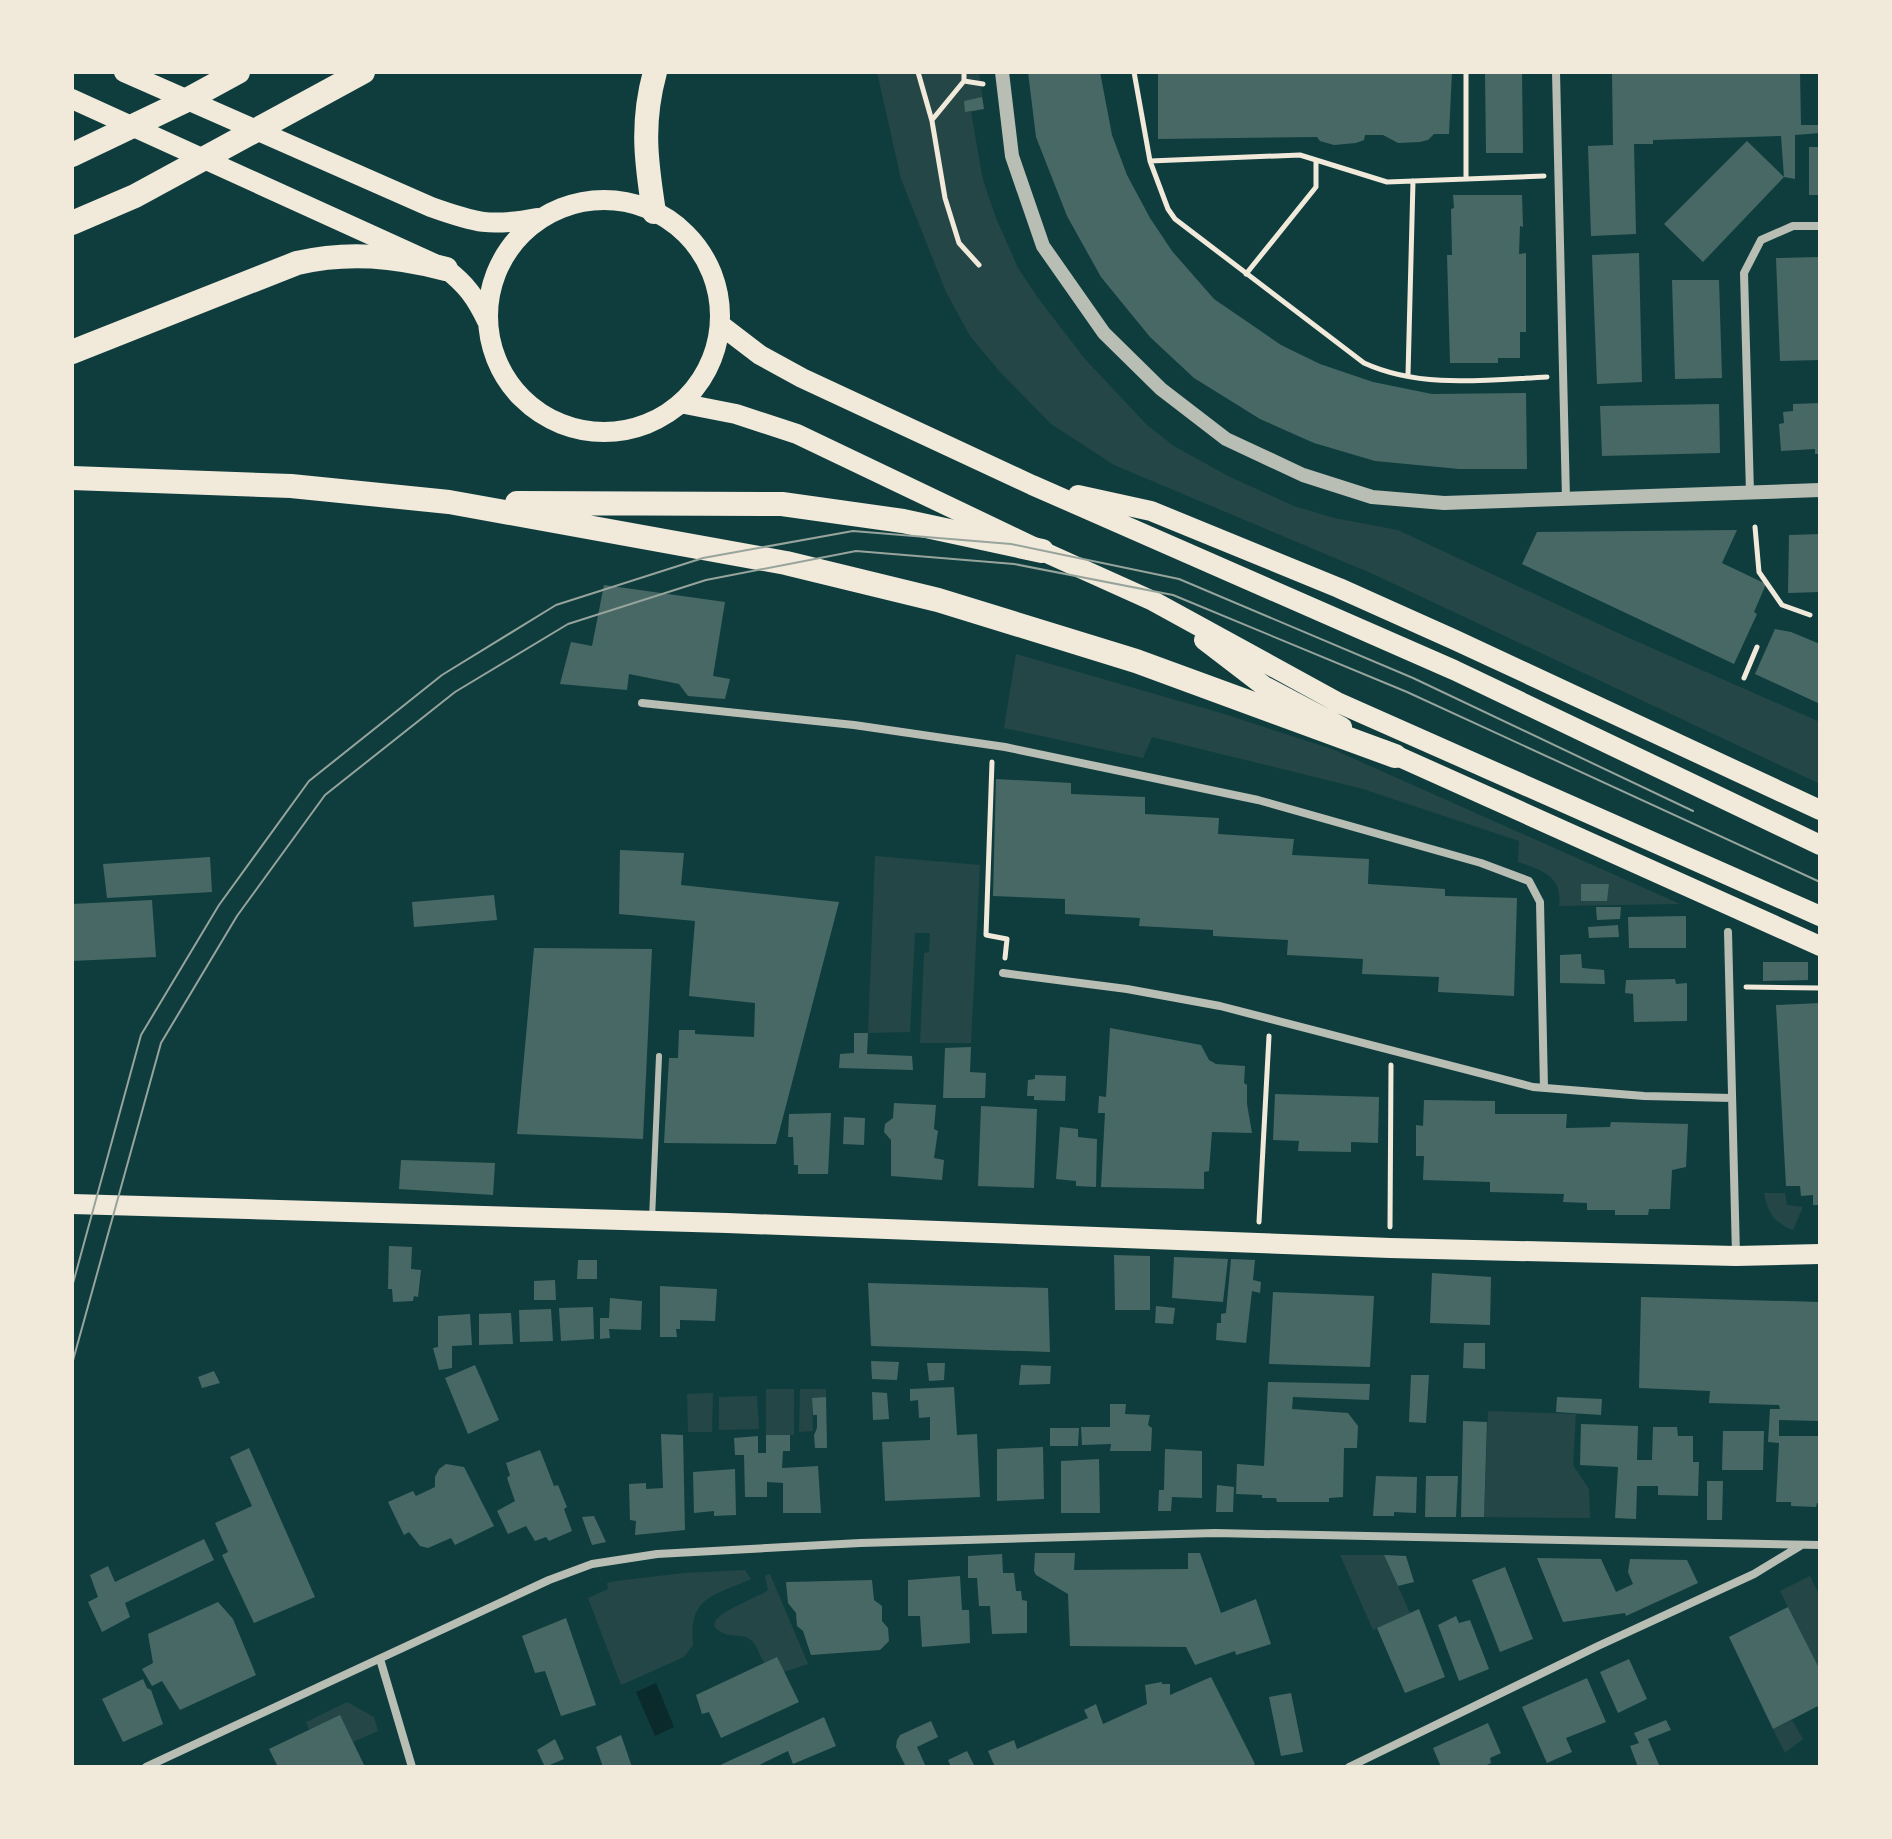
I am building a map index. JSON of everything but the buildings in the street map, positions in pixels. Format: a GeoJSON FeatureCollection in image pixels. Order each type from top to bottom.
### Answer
{"type":"FeatureCollection","features":[{"type":"Feature","properties":{"kind":"highway"},"geometry":{"type":"LineString","coordinates":[[72,155],[238,72]]}},
{"type":"Feature","properties":{"kind":"highway"},"geometry":{"type":"LineString","coordinates":[[654,212],[644,130],[655,72]]}},
{"type":"Feature","properties":{"kind":"highway"},"geometry":{"type":"LineString","coordinates":[[72,223],[135,196],[356,77]]}},
{"type":"Feature","properties":{"kind":"highway"},"geometry":{"type":"LineString","coordinates":[[72,352],[297,263],[327,256],[354,254],[391,257],[446,269]]}},
{"type":"Feature","properties":{"kind":"highway"},"geometry":{"type":"LineString","coordinates":[[72,478],[291,486],[449,502],[786,563],[938,600],[1136,661],[1395,756]]}},
{"type":"Feature","properties":{"kind":"highway"},"geometry":{"type":"LineString","coordinates":[[449,502],[782,504],[903,521],[1042,551]]}},
{"type":"Feature","properties":{"kind":"main road"},"geometry":{"type":"LineString","coordinates":[[72,99],[446,269],[464,283],[477,299],[487,321],[497,362],[508,382],[537,409],[566,424],[594,431],[622,432],[660,420],[685,404],[708,369],[722,326],[719,294],[696,245],[654,212],[608,201],[571,204],[537,218],[491,225],[461,218],[124,72]]}},
{"type":"Feature","properties":{"kind":"main road"},"geometry":{"type":"LineString","coordinates":[[487,321],[490,292],[500,262],[514,239],[537,218]]}},
{"type":"Feature","properties":{"kind":"main road"},"geometry":{"type":"LineString","coordinates":[[722,326],[789,372],[1032,485],[1440,663],[1820,845]]}},
{"type":"Feature","properties":{"kind":"main road"},"geometry":{"type":"LineString","coordinates":[[685,404],[736,414],[797,434],[1153,601],[1339,703],[1820,916]]}},
{"type":"Feature","properties":{"kind":"main road"},"geometry":{"type":"LineString","coordinates":[[1032,485],[1151,511],[1339,588],[1820,810]]}},
{"type":"Feature","properties":{"kind":"main road"},"geometry":{"type":"LineString","coordinates":[[1153,601],[1264,686],[1395,756],[1820,946]]}},
{"type":"Feature","properties":{"kind":"main road"},"geometry":{"type":"LineString","coordinates":[[72,1204],[1390,1248],[1736,1256],[1820,1254]]}},
{"type":"Feature","properties":{"kind":"street"},"geometry":{"type":"LineString","coordinates":[[1002,72],[1012,156],[1043,246],[1104,333],[1161,389],[1226,439],[1303,475],[1372,497],[1444,503],[1820,490]]}},
{"type":"Feature","properties":{"kind":"street"},"geometry":{"type":"LineString","coordinates":[[1556,72],[1566,499]]}},
{"type":"Feature","properties":{"kind":"street"},"geometry":{"type":"LineString","coordinates":[[1750,493],[1744,273],[1761,240],[1793,226],[1820,226]]}},
{"type":"Feature","properties":{"kind":"street"},"geometry":{"type":"LineString","coordinates":[[642,703],[854,725],[993,745],[1258,800],[1481,863],[1529,881],[1540,902],[1544,1088]]}},
{"type":"Feature","properties":{"kind":"street"},"geometry":{"type":"LineString","coordinates":[[1728,932],[1736,1256]]}},
{"type":"Feature","properties":{"kind":"street"},"geometry":{"type":"LineString","coordinates":[[1003,973],[1127,989],[1220,1006],[1544,1088],[1644,1096],[1732,1098]]}},
{"type":"Feature","properties":{"kind":"street"},"geometry":{"type":"LineString","coordinates":[[146,1767],[549,1580],[592,1564],[657,1554],[860,1543],[1215,1533],[1820,1545]]}},
{"type":"Feature","properties":{"kind":"street"},"geometry":{"type":"LineString","coordinates":[[1349,1767],[1754,1574],[1801,1546]]}},
{"type":"Feature","properties":{"kind":"street"},"geometry":{"type":"LineString","coordinates":[[380,1659],[412,1767]]}},
{"type":"Feature","properties":{"kind":"lane"},"geometry":{"type":"LineString","coordinates":[[651,1222],[659,1056]]}},
{"type":"Feature","properties":{"kind":"path"},"geometry":{"type":"LineString","coordinates":[[918,72],[932,121],[945,198],[959,243],[979,265]]}},
{"type":"Feature","properties":{"kind":"path"},"geometry":{"type":"LineString","coordinates":[[932,121],[964,81],[964,72]]}},
{"type":"Feature","properties":{"kind":"path"},"geometry":{"type":"LineString","coordinates":[[1134,72],[1150,161],[1175,219],[1246,274],[1376,369],[1444,382],[1532,378]]}},
{"type":"Feature","properties":{"kind":"path"},"geometry":{"type":"LineString","coordinates":[[1466,72],[1466,179]]}},
{"type":"Feature","properties":{"kind":"path"},"geometry":{"type":"LineString","coordinates":[[964,81],[984,84]]}},
{"type":"Feature","properties":{"kind":"path"},"geometry":{"type":"LineString","coordinates":[[1150,161],[1300,155],[1387,182],[1557,176]]}},
{"type":"Feature","properties":{"kind":"path"},"geometry":{"type":"LineString","coordinates":[[1246,274],[1316,187],[1316,160]]}},
{"type":"Feature","properties":{"kind":"path"},"geometry":{"type":"LineString","coordinates":[[1408,375],[1413,181]]}},
{"type":"Feature","properties":{"kind":"path"},"geometry":{"type":"LineString","coordinates":[[1755,527],[1759,572],[1782,605],[1810,615]]}},
{"type":"Feature","properties":{"kind":"path"},"geometry":{"type":"LineString","coordinates":[[1744,678],[1757,647]]}},
{"type":"Feature","properties":{"kind":"path"},"geometry":{"type":"LineString","coordinates":[[993,745],[986,935],[1007,939],[1003,973]]}},
{"type":"Feature","properties":{"kind":"path"},"geometry":{"type":"LineString","coordinates":[[1729,986],[1820,988]]}},
{"type":"Feature","properties":{"kind":"path"},"geometry":{"type":"LineString","coordinates":[[1257,1243],[1270,1019]]}},
{"type":"Feature","properties":{"kind":"path"},"geometry":{"type":"LineString","coordinates":[[1390,1248],[1391,1051]]}},
{"type":"Feature","properties":{"kind":"shaded area"},"geometry":{"type":"Polygon","coordinates":[[[877,72],[979,72],[984,109],[971,112],[983,180],[1018,268],[1085,359],[1147,425],[1174,446],[1230,477],[1294,506],[1334,518],[1398,530],[1620,634],[1820,722],[1820,784],[1373,574],[1114,465],[1051,424],[970,336],[946,292],[901,179],[877,72]]]}},
{"type":"Feature","properties":{"kind":"shaded area"},"geometry":{"type":"Polygon","coordinates":[[[1016,654],[1221,713],[1332,749],[1680,904],[1559,906],[1558,888],[1554,881],[1536,868],[1518,862],[1519,841],[1363,789],[1152,737],[1143,758],[1004,728],[1016,654]]]}},
{"type":"Feature","properties":{"kind":"shaded area"},"geometry":{"type":"Polygon","coordinates":[[[875,856],[980,865],[971,1043],[920,1043],[924,953],[929,952],[930,933],[915,933],[910,1032],[868,1033],[875,856]]]}},
{"type":"Feature","properties":{"kind":"shaded area"},"geometry":{"type":"Polygon","coordinates":[[[1764,1193],[1785,1193],[1787,1205],[1803,1207],[1793,1230],[1773,1216],[1764,1193]]]}},
{"type":"Feature","properties":{"kind":"shaded area"},"geometry":{"type":"Polygon","coordinates":[[[766,1389],[794,1389],[794,1435],[766,1435],[766,1389]]]}},
{"type":"Feature","properties":{"kind":"shaded area"},"geometry":{"type":"Polygon","coordinates":[[[800,1389],[826,1389],[826,1397],[812,1399],[813,1431],[799,1432],[800,1389]]]}},
{"type":"Feature","properties":{"kind":"shaded area"},"geometry":{"type":"Polygon","coordinates":[[[713,1393],[712,1432],[688,1432],[687,1394],[713,1393]]]}},
{"type":"Feature","properties":{"kind":"shaded area"},"geometry":{"type":"Polygon","coordinates":[[[757,1396],[759,1429],[719,1430],[719,1397],[757,1396]]]}},
{"type":"Feature","properties":{"kind":"shaded area"},"geometry":{"type":"Polygon","coordinates":[[[1488,1411],[1576,1414],[1573,1465],[1589,1489],[1590,1518],[1484,1517],[1488,1411]]]}},
{"type":"Feature","properties":{"kind":"shaded area"},"geometry":{"type":"Polygon","coordinates":[[[1340,1555],[1384,1555],[1410,1613],[1373,1630],[1340,1555]]]}},
{"type":"Feature","properties":{"kind":"shaded area"},"geometry":{"type":"Polygon","coordinates":[[[745,1570],[751,1579],[715,1594],[699,1607],[695,1616],[693,1645],[684,1657],[621,1685],[588,1598],[608,1589],[607,1583],[616,1581],[745,1570]]]}},
{"type":"Feature","properties":{"kind":"shaded area"},"geometry":{"type":"Polygon","coordinates":[[[770,1574],[808,1664],[784,1672],[766,1664],[748,1638],[726,1634],[715,1627],[715,1621],[721,1615],[768,1590],[765,1576],[770,1574]]]}},
{"type":"Feature","properties":{"kind":"shaded area"},"geometry":{"type":"Polygon","coordinates":[[[1810,1576],[1820,1596],[1820,1671],[1780,1591],[1810,1576]]]}},
{"type":"Feature","properties":{"kind":"shaded area"},"geometry":{"type":"Polygon","coordinates":[[[656,1683],[674,1727],[655,1736],[636,1692],[656,1683]]]}},
{"type":"Feature","properties":{"kind":"shaded area"},"geometry":{"type":"Polygon","coordinates":[[[347,1702],[374,1717],[378,1731],[353,1742],[340,1716],[309,1730],[306,1722],[347,1702]]]}},
{"type":"Feature","properties":{"kind":"shaded area"},"geometry":{"type":"Polygon","coordinates":[[[1792,1720],[1803,1739],[1785,1753],[1773,1729],[1792,1720]]]}},
{"type":"Feature","properties":{"kind":"tram line"},"geometry":{"type":"LineString","coordinates":[[72,1287],[141,1035],[219,905],[309,781],[442,675],[556,605],[703,558],[853,531],[1011,544],[1179,579],[1413,678],[1693,811]]}},
{"type":"Feature","properties":{"kind":"tram line"},"geometry":{"type":"LineString","coordinates":[[72,1364],[161,1043],[237,916],[325,795],[455,692],[568,624],[706,580],[856,551],[1014,564],[1173,595],[1407,692],[1820,882]]}}]}
